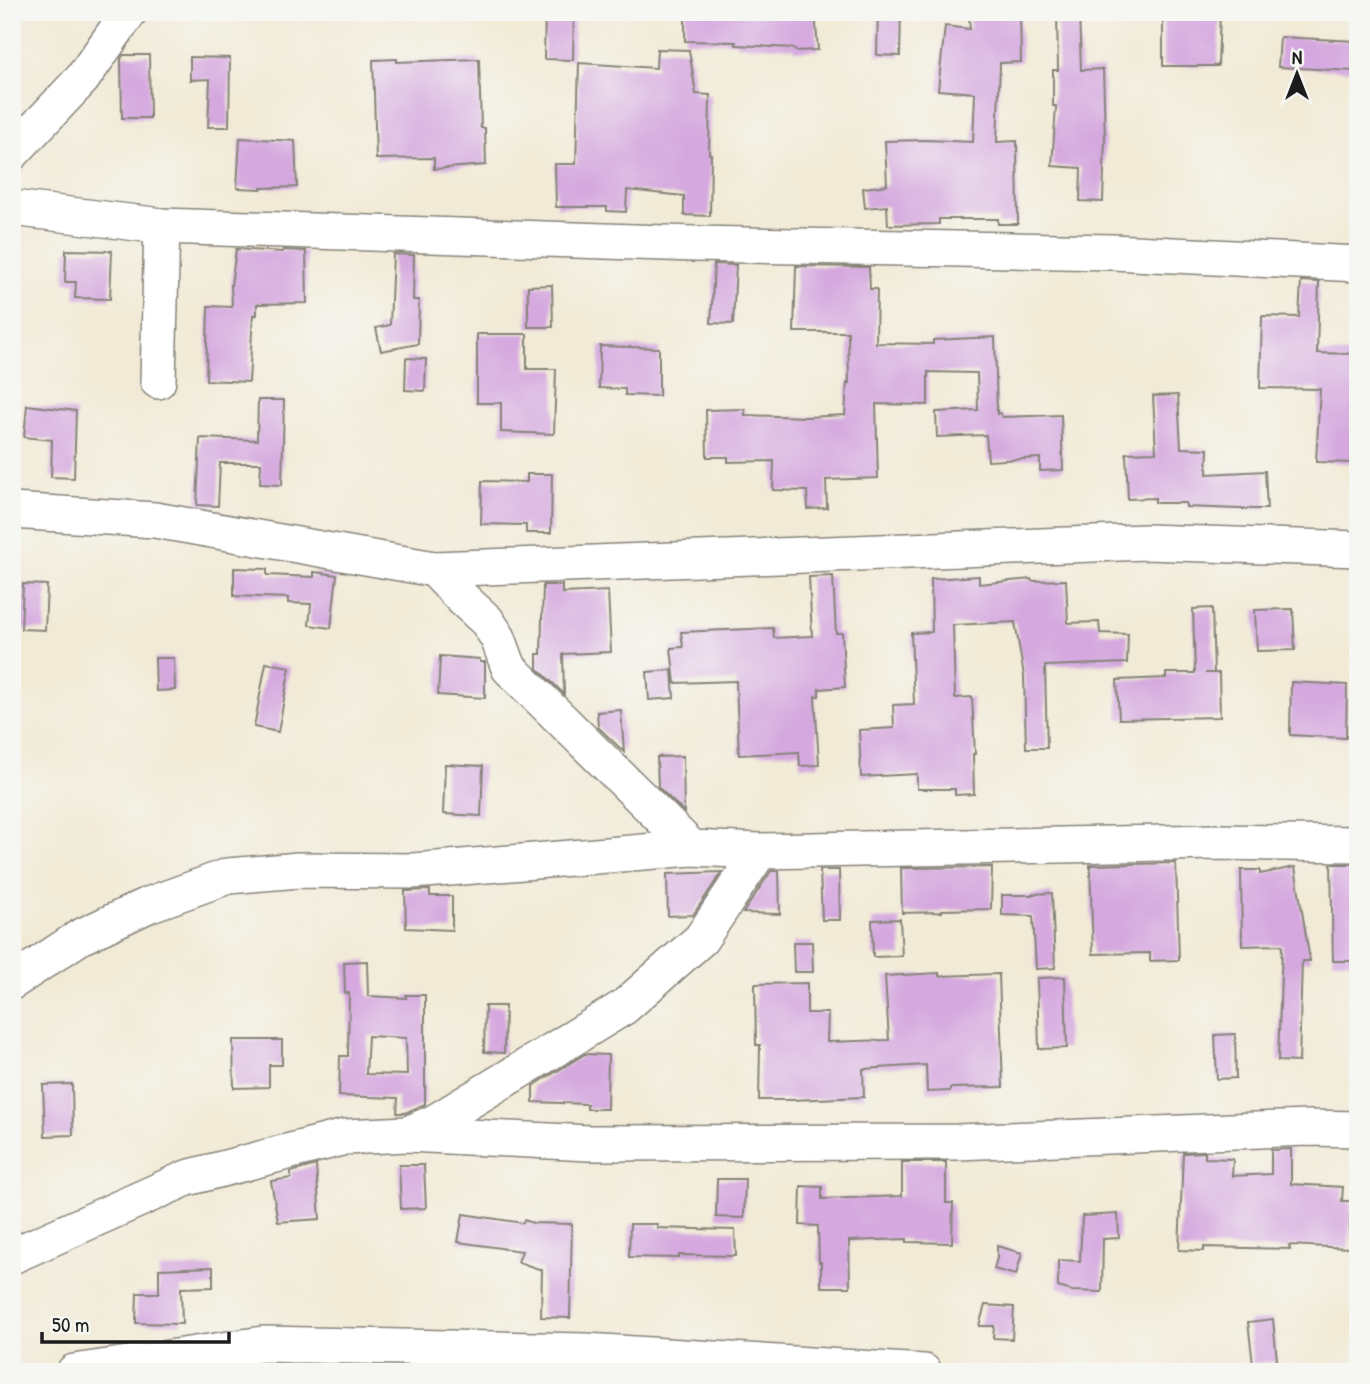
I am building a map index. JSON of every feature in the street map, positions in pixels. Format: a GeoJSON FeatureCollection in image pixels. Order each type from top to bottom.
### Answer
{"type":"FeatureCollection","features":[{"type":"Feature","properties":{"kind":"street"},"geometry":{"type":"LineString","coordinates":[[12,153],[82,79],[129,12]]}},
{"type":"Feature","properties":{"kind":"street"},"geometry":{"type":"LineString","coordinates":[[12,208],[162,226],[695,244],[1113,252],[1358,264]]}},
{"type":"Feature","properties":{"kind":"street"},"geometry":{"type":"LineString","coordinates":[[158,381],[162,226]]}},
{"type":"Feature","properties":{"kind":"street"},"geometry":{"type":"LineString","coordinates":[[12,511],[155,520],[434,569],[1146,542],[1358,549]]}},
{"type":"Feature","properties":{"kind":"street"},"geometry":{"type":"LineString","coordinates":[[434,569],[487,621],[498,638],[509,668],[692,848]]}},
{"type":"Feature","properties":{"kind":"street"},"geometry":{"type":"LineString","coordinates":[[12,982],[80,937],[148,905],[228,876],[299,870],[413,871],[692,848],[760,851],[1217,842],[1358,844]]}},
{"type":"Feature","properties":{"kind":"street"},"geometry":{"type":"LineString","coordinates":[[407,1134],[435,1122],[624,1007],[701,939],[760,851]]}},
{"type":"Feature","properties":{"kind":"street"},"geometry":{"type":"LineString","coordinates":[[12,1256],[187,1178],[345,1137],[407,1134],[589,1143],[957,1142],[1308,1128],[1358,1129]]}},
{"type":"Feature","properties":{"kind":"street"},"geometry":{"type":"LineString","coordinates":[[74,1372],[263,1344],[586,1351],[924,1372]]}},
{"type":"Feature","properties":{"kind":"building"},"geometry":{"type":"Polygon","coordinates":[[[545,12],[574,12],[573,60],[544,59],[545,12]]]}},
{"type":"Feature","properties":{"kind":"building"},"geometry":{"type":"Polygon","coordinates":[[[685,12],[815,12],[818,50],[795,51],[794,48],[736,45],[736,42],[685,41],[685,12]]]}},
{"type":"Feature","properties":{"kind":"building"},"geometry":{"type":"Polygon","coordinates":[[[878,12],[901,12],[900,56],[877,55],[878,12]]]}},
{"type":"Feature","properties":{"kind":"building"},"geometry":{"type":"Polygon","coordinates":[[[999,12],[1020,12],[1021,62],[1000,63],[997,142],[1017,141],[1018,224],[998,224],[998,219],[939,219],[939,224],[888,225],[887,206],[865,208],[863,188],[887,185],[885,141],[973,142],[975,93],[938,90],[945,26],[970,29],[969,17],[999,16],[999,12]]]}},
{"type":"Feature","properties":{"kind":"building"},"geometry":{"type":"Polygon","coordinates":[[[1057,12],[1079,12],[1081,70],[1103,69],[1103,202],[1080,201],[1081,168],[1052,166],[1056,106],[1053,106],[1053,70],[1058,70],[1057,12]]]}},
{"type":"Feature","properties":{"kind":"building"},"geometry":{"type":"Polygon","coordinates":[[[1163,12],[1220,12],[1218,66],[1163,66],[1163,12]]]}},
{"type":"Feature","properties":{"kind":"building"},"geometry":{"type":"Polygon","coordinates":[[[1280,37],[1356,41],[1355,71],[1278,67],[1280,37]]]}},
{"type":"Feature","properties":{"kind":"building"},"geometry":{"type":"Polygon","coordinates":[[[657,49],[689,50],[696,94],[710,95],[710,216],[684,215],[684,196],[627,190],[626,212],[607,211],[607,207],[556,207],[555,164],[576,164],[579,63],[656,68],[657,49]]]}},
{"type":"Feature","properties":{"kind":"building"},"geometry":{"type":"Polygon","coordinates":[[[123,55],[149,55],[150,118],[122,118],[123,55]]]}},
{"type":"Feature","properties":{"kind":"building"},"geometry":{"type":"Polygon","coordinates":[[[190,57],[230,58],[229,127],[208,127],[210,79],[190,80],[190,57]]]}},
{"type":"Feature","properties":{"kind":"building"},"geometry":{"type":"Polygon","coordinates":[[[397,59],[397,62],[479,59],[481,128],[485,128],[486,165],[434,169],[434,158],[376,159],[373,60],[397,59]]]}},
{"type":"Feature","properties":{"kind":"building"},"geometry":{"type":"Polygon","coordinates":[[[240,138],[295,141],[297,187],[237,188],[240,138]]]}},
{"type":"Feature","properties":{"kind":"building"},"geometry":{"type":"Polygon","coordinates":[[[236,249],[306,251],[307,303],[257,304],[257,315],[253,315],[249,382],[206,380],[208,306],[232,307],[231,285],[236,249]]]}},
{"type":"Feature","properties":{"kind":"building"},"geometry":{"type":"Polygon","coordinates":[[[66,250],[112,251],[110,299],[75,298],[76,282],[65,282],[66,250]]]}},
{"type":"Feature","properties":{"kind":"building"},"geometry":{"type":"Polygon","coordinates":[[[393,254],[414,255],[413,300],[419,300],[418,344],[381,351],[376,328],[390,325],[393,254]]]}},
{"type":"Feature","properties":{"kind":"building"},"geometry":{"type":"Polygon","coordinates":[[[714,264],[736,265],[733,324],[711,323],[714,264]]]}},
{"type":"Feature","properties":{"kind":"building"},"geometry":{"type":"Polygon","coordinates":[[[796,266],[869,267],[870,289],[877,289],[876,343],[933,344],[933,340],[995,337],[997,414],[1001,413],[1002,417],[1061,415],[1063,470],[1040,471],[1040,458],[988,461],[986,435],[937,437],[936,412],[978,410],[977,373],[928,372],[928,405],[876,404],[878,478],[826,480],[827,508],[808,509],[807,491],[773,490],[774,461],[728,462],[728,457],[707,457],[706,410],[745,409],[745,415],[845,415],[849,383],[848,332],[794,332],[796,266]]]}},
{"type":"Feature","properties":{"kind":"building"},"geometry":{"type":"Polygon","coordinates":[[[1301,281],[1319,282],[1317,353],[1358,354],[1358,463],[1316,462],[1320,389],[1260,388],[1262,316],[1299,317],[1301,281]]]}},
{"type":"Feature","properties":{"kind":"building"},"geometry":{"type":"Polygon","coordinates":[[[552,285],[553,327],[528,327],[528,286],[552,285]]]}},
{"type":"Feature","properties":{"kind":"building"},"geometry":{"type":"Polygon","coordinates":[[[477,334],[527,334],[527,369],[556,369],[554,434],[501,432],[501,403],[477,403],[477,334]]]}},
{"type":"Feature","properties":{"kind":"building"},"geometry":{"type":"Polygon","coordinates":[[[600,346],[659,348],[659,396],[625,395],[625,389],[599,388],[600,346]]]}},
{"type":"Feature","properties":{"kind":"building"},"geometry":{"type":"Polygon","coordinates":[[[406,358],[426,359],[425,391],[405,390],[406,358]]]}},
{"type":"Feature","properties":{"kind":"building"},"geometry":{"type":"Polygon","coordinates":[[[1178,395],[1181,448],[1208,449],[1207,474],[1265,471],[1267,509],[1186,507],[1186,503],[1155,503],[1155,498],[1128,499],[1126,453],[1156,452],[1153,396],[1178,395]]]}},
{"type":"Feature","properties":{"kind":"building"},"geometry":{"type":"Polygon","coordinates":[[[258,400],[284,400],[282,485],[260,484],[261,463],[220,463],[218,506],[197,505],[200,438],[257,440],[258,400]]]}},
{"type":"Feature","properties":{"kind":"building"},"geometry":{"type":"Polygon","coordinates":[[[27,405],[76,411],[74,478],[51,477],[52,440],[24,437],[27,405]]]}},
{"type":"Feature","properties":{"kind":"building"},"geometry":{"type":"Polygon","coordinates":[[[527,474],[552,474],[551,533],[526,533],[526,525],[481,524],[482,481],[527,482],[527,474]]]}},
{"type":"Feature","properties":{"kind":"building"},"geometry":{"type":"Polygon","coordinates":[[[234,568],[267,569],[267,575],[314,577],[314,572],[337,575],[331,628],[309,625],[311,604],[288,603],[288,598],[234,596],[234,568]]]}},
{"type":"Feature","properties":{"kind":"building"},"geometry":{"type":"Polygon","coordinates":[[[833,576],[836,633],[842,633],[845,687],[819,689],[819,696],[815,696],[819,765],[800,766],[799,752],[739,755],[736,681],[675,683],[671,648],[683,647],[681,632],[773,628],[774,638],[812,636],[809,577],[833,576]]]}},
{"type":"Feature","properties":{"kind":"building"},"geometry":{"type":"Polygon","coordinates":[[[979,576],[979,584],[1031,579],[1066,580],[1068,623],[1099,622],[1100,633],[1128,634],[1127,663],[1045,666],[1047,748],[1026,748],[1024,676],[1015,622],[953,625],[955,698],[972,697],[974,794],[955,795],[955,789],[917,789],[917,774],[861,777],[859,730],[894,728],[893,705],[914,704],[911,633],[932,632],[931,579],[979,576]]]}},
{"type":"Feature","properties":{"kind":"building"},"geometry":{"type":"Polygon","coordinates":[[[23,584],[47,585],[45,630],[21,629],[23,584]]]}},
{"type":"Feature","properties":{"kind":"building"},"geometry":{"type":"Polygon","coordinates":[[[543,585],[562,585],[562,593],[608,591],[611,652],[563,654],[564,694],[537,668],[537,654],[541,654],[543,585]]]}},
{"type":"Feature","properties":{"kind":"building"},"geometry":{"type":"Polygon","coordinates":[[[1212,608],[1214,673],[1219,673],[1220,717],[1119,719],[1117,680],[1166,678],[1166,673],[1195,673],[1193,609],[1212,608]]]}},
{"type":"Feature","properties":{"kind":"building"},"geometry":{"type":"Polygon","coordinates":[[[1293,609],[1295,650],[1257,651],[1255,610],[1293,609]]]}},
{"type":"Feature","properties":{"kind":"building"},"geometry":{"type":"Polygon","coordinates":[[[440,656],[480,659],[480,662],[485,662],[485,698],[438,695],[440,656]]]}},
{"type":"Feature","properties":{"kind":"building"},"geometry":{"type":"Polygon","coordinates":[[[155,658],[174,658],[175,690],[156,691],[155,658]]]}},
{"type":"Feature","properties":{"kind":"building"},"geometry":{"type":"Polygon","coordinates":[[[266,663],[290,667],[278,732],[254,727],[266,663]]]}},
{"type":"Feature","properties":{"kind":"building"},"geometry":{"type":"Polygon","coordinates":[[[672,670],[674,698],[649,700],[647,672],[672,670]]]}},
{"type":"Feature","properties":{"kind":"building"},"geometry":{"type":"Polygon","coordinates":[[[1291,682],[1347,685],[1346,738],[1290,735],[1291,682]]]}},
{"type":"Feature","properties":{"kind":"building"},"geometry":{"type":"Polygon","coordinates":[[[621,710],[624,752],[598,727],[597,712],[621,710]]]}},
{"type":"Feature","properties":{"kind":"building"},"geometry":{"type":"Polygon","coordinates":[[[683,756],[684,812],[658,787],[657,757],[683,756]]]}},
{"type":"Feature","properties":{"kind":"building"},"geometry":{"type":"Polygon","coordinates":[[[445,764],[483,766],[481,816],[443,814],[445,764]]]}},
{"type":"Feature","properties":{"kind":"building"},"geometry":{"type":"Polygon","coordinates":[[[1176,863],[1179,960],[1150,961],[1150,953],[1093,954],[1090,865],[1176,863]]]}},
{"type":"Feature","properties":{"kind":"building"},"geometry":{"type":"Polygon","coordinates":[[[1331,864],[1355,864],[1358,961],[1333,961],[1331,864]]]}},
{"type":"Feature","properties":{"kind":"building"},"geometry":{"type":"Polygon","coordinates":[[[992,867],[991,909],[902,913],[901,868],[992,867]]]}},
{"type":"Feature","properties":{"kind":"building"},"geometry":{"type":"Polygon","coordinates":[[[1295,867],[1310,961],[1302,961],[1299,1062],[1278,1061],[1282,945],[1242,946],[1241,870],[1260,870],[1260,874],[1295,867]]]}},
{"type":"Feature","properties":{"kind":"building"},"geometry":{"type":"Polygon","coordinates":[[[820,870],[839,870],[840,920],[822,920],[820,870]]]}},
{"type":"Feature","properties":{"kind":"building"},"geometry":{"type":"Polygon","coordinates":[[[771,871],[779,871],[780,914],[743,913],[771,871]]]}},
{"type":"Feature","properties":{"kind":"building"},"geometry":{"type":"Polygon","coordinates":[[[722,872],[693,915],[668,916],[667,874],[722,872]]]}},
{"type":"Feature","properties":{"kind":"building"},"geometry":{"type":"Polygon","coordinates":[[[430,890],[430,896],[452,896],[452,930],[406,928],[405,891],[430,890]]]}},
{"type":"Feature","properties":{"kind":"building"},"geometry":{"type":"Polygon","coordinates":[[[1052,893],[1055,968],[1036,969],[1033,916],[1002,915],[1002,895],[1052,893]]]}},
{"type":"Feature","properties":{"kind":"building"},"geometry":{"type":"Polygon","coordinates":[[[900,919],[902,956],[873,957],[872,920],[900,919]]]}},
{"type":"Feature","properties":{"kind":"building"},"geometry":{"type":"Polygon","coordinates":[[[793,942],[812,942],[813,972],[794,972],[793,942]]]}},
{"type":"Feature","properties":{"kind":"building"},"geometry":{"type":"Polygon","coordinates":[[[367,961],[368,996],[406,998],[406,995],[425,995],[425,1104],[405,1113],[397,1113],[398,1098],[339,1096],[340,1056],[348,1056],[349,993],[345,993],[344,962],[367,961]],[[368,1036],[366,1074],[407,1075],[406,1038],[368,1036]]]}},
{"type":"Feature","properties":{"kind":"building"},"geometry":{"type":"Polygon","coordinates":[[[939,973],[939,976],[999,974],[1003,1087],[950,1088],[950,1091],[927,1092],[926,1065],[863,1069],[864,1097],[759,1100],[760,1045],[756,1045],[755,984],[807,983],[807,1013],[828,1013],[827,1042],[889,1040],[885,976],[939,973]]]}},
{"type":"Feature","properties":{"kind":"building"},"geometry":{"type":"Polygon","coordinates":[[[1065,977],[1067,1048],[1039,1049],[1037,978],[1065,977]]]}},
{"type":"Feature","properties":{"kind":"building"},"geometry":{"type":"Polygon","coordinates":[[[485,1006],[505,1006],[504,1053],[484,1052],[485,1006]]]}},
{"type":"Feature","properties":{"kind":"building"},"geometry":{"type":"Polygon","coordinates":[[[1235,1034],[1236,1078],[1217,1079],[1215,1035],[1235,1034]]]}},
{"type":"Feature","properties":{"kind":"building"},"geometry":{"type":"Polygon","coordinates":[[[233,1040],[282,1040],[282,1065],[269,1065],[269,1087],[234,1088],[233,1040]]]}},
{"type":"Feature","properties":{"kind":"building"},"geometry":{"type":"Polygon","coordinates":[[[585,1054],[608,1055],[607,1109],[587,1109],[587,1104],[533,1102],[533,1086],[585,1054]]]}},
{"type":"Feature","properties":{"kind":"building"},"geometry":{"type":"Polygon","coordinates":[[[72,1084],[73,1135],[45,1136],[43,1085],[72,1084]]]}},
{"type":"Feature","properties":{"kind":"building"},"geometry":{"type":"Polygon","coordinates":[[[1291,1149],[1291,1184],[1343,1187],[1342,1201],[1351,1201],[1349,1248],[1289,1245],[1290,1249],[1204,1247],[1204,1251],[1179,1250],[1183,1153],[1205,1152],[1205,1158],[1233,1159],[1232,1176],[1271,1174],[1271,1150],[1291,1149]]]}},
{"type":"Feature","properties":{"kind":"building"},"geometry":{"type":"Polygon","coordinates":[[[902,1162],[946,1162],[946,1203],[953,1203],[952,1243],[907,1242],[907,1239],[849,1241],[850,1287],[821,1287],[818,1226],[800,1225],[801,1186],[822,1187],[822,1199],[902,1196],[902,1162]]]}},
{"type":"Feature","properties":{"kind":"building"},"geometry":{"type":"Polygon","coordinates":[[[316,1165],[320,1219],[278,1222],[271,1181],[291,1178],[291,1172],[316,1165]]]}},
{"type":"Feature","properties":{"kind":"building"},"geometry":{"type":"Polygon","coordinates":[[[399,1165],[424,1165],[426,1208],[401,1209],[399,1165]]]}},
{"type":"Feature","properties":{"kind":"building"},"geometry":{"type":"Polygon","coordinates":[[[717,1179],[745,1179],[744,1218],[716,1217],[717,1179]]]}},
{"type":"Feature","properties":{"kind":"building"},"geometry":{"type":"Polygon","coordinates":[[[463,1214],[523,1223],[524,1220],[533,1223],[572,1224],[570,1318],[541,1317],[542,1270],[518,1262],[522,1251],[458,1242],[463,1214]]]}},
{"type":"Feature","properties":{"kind":"building"},"geometry":{"type":"Polygon","coordinates":[[[1118,1214],[1119,1238],[1103,1239],[1102,1292],[1072,1291],[1058,1287],[1058,1260],[1080,1261],[1082,1216],[1118,1214]]]}},
{"type":"Feature","properties":{"kind":"building"},"geometry":{"type":"Polygon","coordinates":[[[630,1224],[657,1224],[657,1228],[735,1230],[736,1256],[629,1257],[630,1224]]]}},
{"type":"Feature","properties":{"kind":"building"},"geometry":{"type":"Polygon","coordinates":[[[997,1246],[1022,1253],[1016,1275],[994,1269],[997,1246]]]}},
{"type":"Feature","properties":{"kind":"building"},"geometry":{"type":"Polygon","coordinates":[[[213,1267],[213,1287],[181,1288],[182,1324],[136,1323],[137,1293],[159,1293],[159,1269],[213,1267]]]}},
{"type":"Feature","properties":{"kind":"building"},"geometry":{"type":"Polygon","coordinates":[[[985,1305],[1014,1307],[1012,1339],[993,1338],[994,1326],[979,1326],[985,1305]]]}},
{"type":"Feature","properties":{"kind":"building"},"geometry":{"type":"Polygon","coordinates":[[[1273,1319],[1277,1361],[1253,1364],[1248,1322],[1273,1319]]]}}]}
